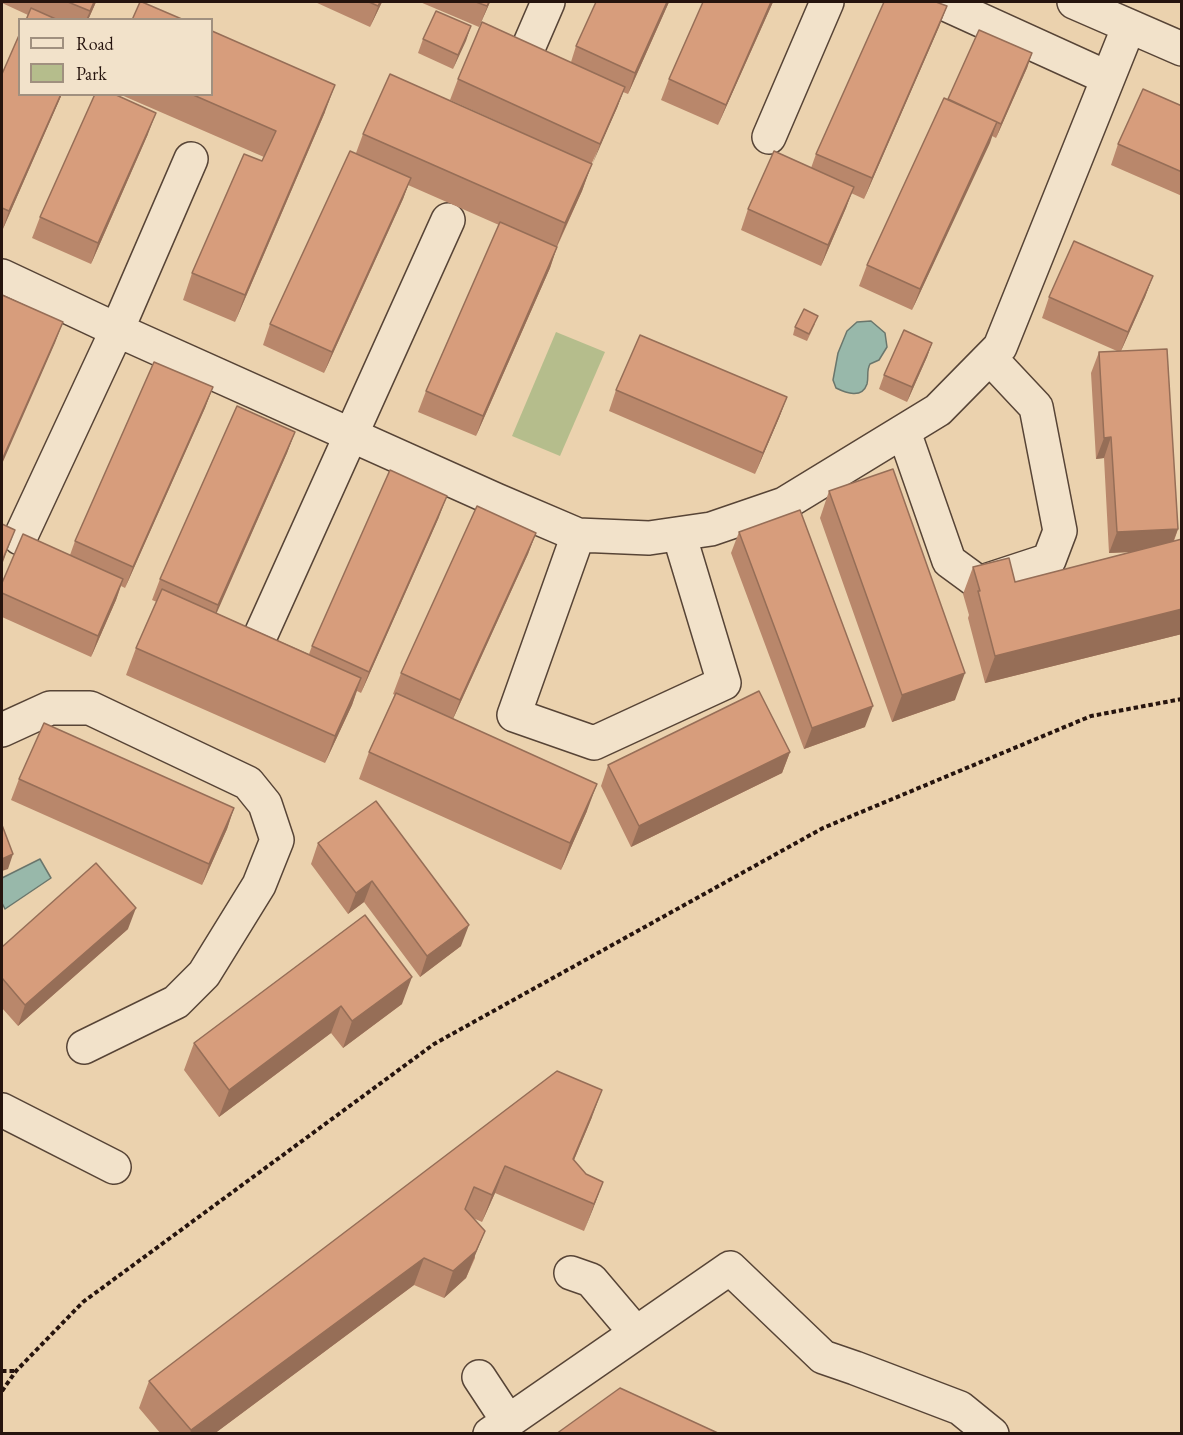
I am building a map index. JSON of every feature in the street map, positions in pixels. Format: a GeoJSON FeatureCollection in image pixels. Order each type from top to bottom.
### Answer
{"type":"FeatureCollection","features":[{"type":"Feature","properties":{"kind":"street"},"geometry":{"type":"LineString","coordinates":[[529,46],[548,2]]}},
{"type":"Feature","properties":{"kind":"street"},"geometry":{"type":"LineString","coordinates":[[769,137],[827,2]]}},
{"type":"Feature","properties":{"kind":"street"},"geometry":{"type":"LineString","coordinates":[[941,2],[1108,78]]}},
{"type":"Feature","properties":{"kind":"street"},"geometry":{"type":"LineString","coordinates":[[1074,2],[1182,49]]}},
{"type":"Feature","properties":{"kind":"street"},"geometry":{"type":"LineString","coordinates":[[2,276],[117,330],[578,535],[649,538],[711,529],[784,504],[904,432],[938,410],[1000,347],[1129,26]]}},
{"type":"Feature","properties":{"kind":"street"},"geometry":{"type":"LineString","coordinates":[[20,538],[117,330],[191,159]]}},
{"type":"Feature","properties":{"kind":"street"},"geometry":{"type":"LineString","coordinates":[[258,641],[448,220]]}},
{"type":"Feature","properties":{"kind":"street"},"geometry":{"type":"LineString","coordinates":[[904,432],[949,561],[979,583],[1049,560],[1060,531],[1036,407],[990,358]]}},
{"type":"Feature","properties":{"kind":"street"},"geometry":{"type":"LineString","coordinates":[[578,535],[514,715],[594,743],[724,683],[679,534]]}},
{"type":"Feature","properties":{"kind":"street"},"geometry":{"type":"LineString","coordinates":[[2,730],[50,708],[90,708],[248,783],[265,804],[277,840],[259,885],[204,974],[176,1002],[84,1047]]}},
{"type":"Feature","properties":{"kind":"street"},"geometry":{"type":"LineString","coordinates":[[2,1110],[114,1167]]}},
{"type":"Feature","properties":{"kind":"street"},"geometry":{"type":"LineString","coordinates":[[479,1377],[499,1427],[730,1268],[823,1357],[960,1408],[992,1434]]}},
{"type":"Feature","properties":{"kind":"street"},"geometry":{"type":"LineString","coordinates":[[587,1270],[636,1333]]}},
{"type":"Feature","properties":{"kind":"path"},"geometry":{"type":"LineString","coordinates":[[2,1391],[16,1371],[84,1302],[435,1044],[823,828],[1091,716],[1182,699]]}},
{"type":"Feature","properties":{"kind":"path"},"geometry":{"type":"LineString","coordinates":[[2,1371],[16,1371]]}},
{"type":"Feature","properties":{"kind":"green space"},"geometry":{"type":"Polygon","coordinates":[[[556,332],[605,352],[560,456],[512,436],[556,332]]]}},
{"type":"Feature","properties":{"kind":"shaded area"},"geometry":{"type":"Polygon","coordinates":[[[871,321],[885,333],[887,347],[879,360],[870,364],[865,389],[853,394],[836,388],[833,380],[838,353],[847,331],[857,322],[871,321]]]}},
{"type":"Feature","properties":{"kind":"shaded area"},"geometry":{"type":"Polygon","coordinates":[[[40,859],[51,878],[5,909],[2,903],[2,878],[40,859]]]}},
{"type":"Feature","properties":{"kind":"building"},"geometry":{"type":"Polygon","coordinates":[[[68,2],[94,2],[90,11],[68,2]]]}},
{"type":"Feature","properties":{"kind":"building"},"geometry":{"type":"Polygon","coordinates":[[[142,2],[179,18],[133,18],[142,2]]]}},
{"type":"Feature","properties":{"kind":"building"},"geometry":{"type":"Polygon","coordinates":[[[476,2],[489,2],[487,6],[476,2]]]}},
{"type":"Feature","properties":{"kind":"building"},"geometry":{"type":"Polygon","coordinates":[[[596,2],[667,2],[635,73],[576,46],[596,2]]]}},
{"type":"Feature","properties":{"kind":"building"},"geometry":{"type":"Polygon","coordinates":[[[703,2],[771,2],[726,105],[669,79],[703,2]]]}},
{"type":"Feature","properties":{"kind":"building"},"geometry":{"type":"Polygon","coordinates":[[[884,2],[936,2],[947,6],[872,178],[816,154],[884,2]]]}},
{"type":"Feature","properties":{"kind":"building"},"geometry":{"type":"Polygon","coordinates":[[[31,8],[54,18],[27,18],[31,8]]]}},
{"type":"Feature","properties":{"kind":"building"},"geometry":{"type":"Polygon","coordinates":[[[436,11],[471,26],[458,55],[423,39],[436,11]]]}},
{"type":"Feature","properties":{"kind":"building"},"geometry":{"type":"Polygon","coordinates":[[[482,22],[625,87],[600,144],[458,79],[482,22]]]}},
{"type":"Feature","properties":{"kind":"building"},"geometry":{"type":"Polygon","coordinates":[[[979,30],[1032,53],[1001,124],[948,99],[979,30]]]}},
{"type":"Feature","properties":{"kind":"building"},"geometry":{"type":"Polygon","coordinates":[[[213,31],[335,85],[245,295],[192,273],[244,154],[262,161],[276,131],[196,96],[213,96],[213,31]]]}},
{"type":"Feature","properties":{"kind":"building"},"geometry":{"type":"Polygon","coordinates":[[[18,38],[18,96],[60,96],[9,211],[2,208],[2,74],[18,38]]]}},
{"type":"Feature","properties":{"kind":"building"},"geometry":{"type":"Polygon","coordinates":[[[390,74],[592,164],[565,223],[363,134],[390,74]]]}},
{"type":"Feature","properties":{"kind":"building"},"geometry":{"type":"Polygon","coordinates":[[[1143,89],[1182,106],[1182,172],[1118,144],[1143,89]]]}},
{"type":"Feature","properties":{"kind":"building"},"geometry":{"type":"Polygon","coordinates":[[[94,96],[118,96],[156,113],[98,243],[40,217],[94,96]]]}},
{"type":"Feature","properties":{"kind":"building"},"geometry":{"type":"Polygon","coordinates":[[[944,98],[997,122],[920,289],[867,265],[944,98]]]}},
{"type":"Feature","properties":{"kind":"building"},"geometry":{"type":"Polygon","coordinates":[[[350,151],[411,178],[332,352],[270,324],[350,151]]]}},
{"type":"Feature","properties":{"kind":"building"},"geometry":{"type":"Polygon","coordinates":[[[774,151],[854,187],[828,245],[748,209],[774,151]]]}},
{"type":"Feature","properties":{"kind":"building"},"geometry":{"type":"Polygon","coordinates":[[[500,222],[557,247],[483,416],[426,391],[500,222]]]}},
{"type":"Feature","properties":{"kind":"building"},"geometry":{"type":"Polygon","coordinates":[[[1074,241],[1153,276],[1128,332],[1049,297],[1074,241]]]}},
{"type":"Feature","properties":{"kind":"building"},"geometry":{"type":"Polygon","coordinates":[[[2,295],[63,322],[2,460],[2,295]]]}},
{"type":"Feature","properties":{"kind":"building"},"geometry":{"type":"Polygon","coordinates":[[[804,309],[818,316],[809,334],[795,327],[804,309]]]}},
{"type":"Feature","properties":{"kind":"building"},"geometry":{"type":"Polygon","coordinates":[[[904,330],[932,343],[912,387],[884,375],[904,330]]]}},
{"type":"Feature","properties":{"kind":"building"},"geometry":{"type":"Polygon","coordinates":[[[640,335],[787,397],[763,453],[616,390],[640,335]]]}},
{"type":"Feature","properties":{"kind":"building"},"geometry":{"type":"Polygon","coordinates":[[[1167,349],[1178,529],[1117,532],[1111,437],[1104,438],[1099,352],[1167,349]]]}},
{"type":"Feature","properties":{"kind":"building"},"geometry":{"type":"Polygon","coordinates":[[[154,362],[213,387],[133,567],[75,541],[154,362]]]}},
{"type":"Feature","properties":{"kind":"building"},"geometry":{"type":"Polygon","coordinates":[[[237,406],[295,432],[218,605],[160,579],[237,406]]]}},
{"type":"Feature","properties":{"kind":"building"},"geometry":{"type":"Polygon","coordinates":[[[893,469],[965,673],[902,695],[829,491],[893,469]]]}},
{"type":"Feature","properties":{"kind":"building"},"geometry":{"type":"Polygon","coordinates":[[[390,470],[447,496],[369,672],[312,646],[390,470]]]}},
{"type":"Feature","properties":{"kind":"building"},"geometry":{"type":"Polygon","coordinates":[[[477,506],[536,533],[460,700],[401,673],[477,506]]]}},
{"type":"Feature","properties":{"kind":"building"},"geometry":{"type":"Polygon","coordinates":[[[800,510],[873,706],[812,728],[739,532],[800,510]]]}},
{"type":"Feature","properties":{"kind":"building"},"geometry":{"type":"Polygon","coordinates":[[[2,524],[15,530],[2,561],[2,524]]]}},
{"type":"Feature","properties":{"kind":"building"},"geometry":{"type":"Polygon","coordinates":[[[23,534],[123,579],[98,636],[2,593],[2,583],[23,534]]]}},
{"type":"Feature","properties":{"kind":"building"},"geometry":{"type":"Polygon","coordinates":[[[1182,539],[1182,609],[995,656],[973,567],[1009,558],[1015,582],[1182,539]]]}},
{"type":"Feature","properties":{"kind":"building"},"geometry":{"type":"Polygon","coordinates":[[[162,589],[361,678],[335,736],[136,648],[162,589]]]}},
{"type":"Feature","properties":{"kind":"building"},"geometry":{"type":"Polygon","coordinates":[[[759,691],[790,752],[639,826],[608,765],[759,691]]]}},
{"type":"Feature","properties":{"kind":"building"},"geometry":{"type":"Polygon","coordinates":[[[396,693],[597,784],[570,843],[369,752],[396,693]]]}},
{"type":"Feature","properties":{"kind":"building"},"geometry":{"type":"Polygon","coordinates":[[[44,723],[234,808],[209,864],[19,779],[44,723]]]}},
{"type":"Feature","properties":{"kind":"building"},"geometry":{"type":"Polygon","coordinates":[[[376,801],[469,925],[427,956],[372,881],[356,893],[318,843],[376,801]]]}},
{"type":"Feature","properties":{"kind":"building"},"geometry":{"type":"Polygon","coordinates":[[[2,825],[13,854],[2,859],[2,825]]]}},
{"type":"Feature","properties":{"kind":"building"},"geometry":{"type":"Polygon","coordinates":[[[96,863],[136,908],[25,1005],[2,978],[2,947],[96,863]]]}},
{"type":"Feature","properties":{"kind":"building"},"geometry":{"type":"Polygon","coordinates":[[[365,915],[412,977],[352,1021],[341,1006],[229,1090],[194,1043],[365,915]]]}},
{"type":"Feature","properties":{"kind":"building"},"geometry":{"type":"Polygon","coordinates":[[[557,1071],[602,1090],[573,1159],[586,1174],[603,1182],[594,1204],[505,1166],[492,1195],[474,1187],[465,1209],[485,1231],[476,1251],[453,1271],[424,1258],[191,1430],[149,1381],[557,1071]]]}},
{"type":"Feature","properties":{"kind":"building"},"geometry":{"type":"Polygon","coordinates":[[[620,1388],[720,1434],[556,1434],[620,1388]]]}}]}
